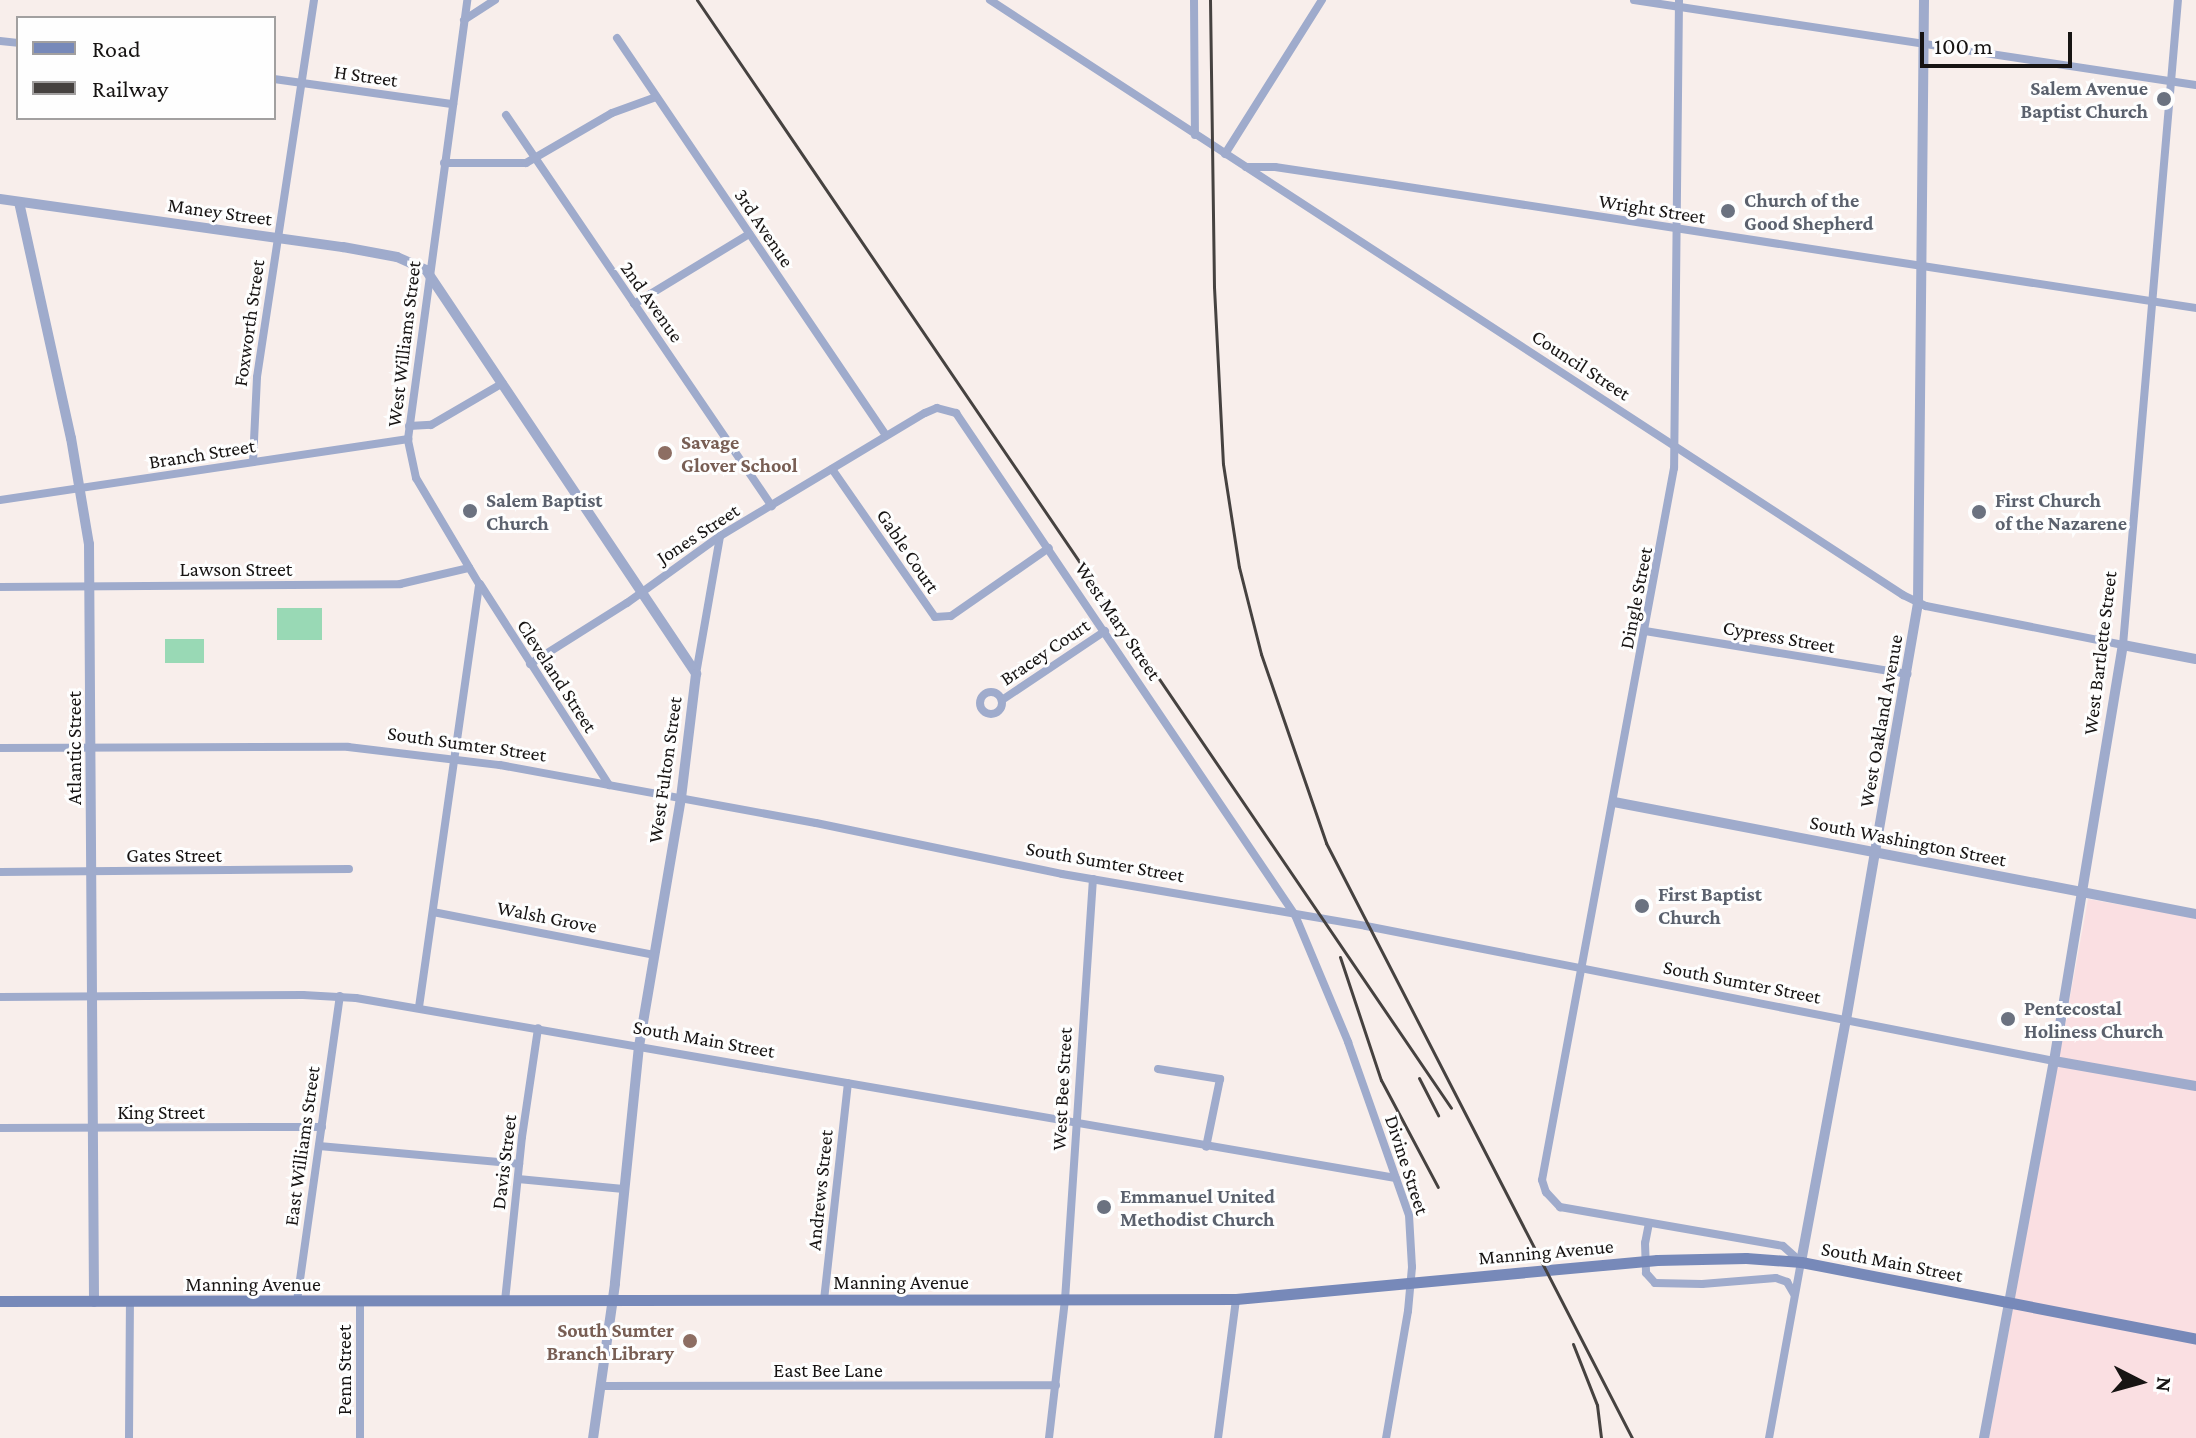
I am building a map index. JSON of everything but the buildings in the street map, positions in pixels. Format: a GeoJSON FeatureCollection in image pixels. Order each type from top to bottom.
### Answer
{"type":"FeatureCollection","features":[{"type":"Feature","properties":{"kind":"main road","name":"Manning Avenue"},"geometry":{"type":"LineString","coordinates":[[0,1301],[1236,1299],[1703,1258],[1801,1262]]}},
{"type":"Feature","properties":{"kind":"main road","name":"South Main Street"},"geometry":{"type":"LineString","coordinates":[[1801,1262],[2196,1339]]}},
{"type":"Feature","properties":{"kind":"street","name":"Foxworth Street"},"geometry":{"type":"LineString","coordinates":[[253,462],[255,395],[314,0]]}},
{"type":"Feature","properties":{"kind":"street","name":"West Williams Street"},"geometry":{"type":"LineString","coordinates":[[467,0],[408,439],[416,478],[479,584]]}},
{"type":"Feature","properties":{"kind":"street"},"geometry":{"type":"LineString","coordinates":[[464,20],[495,0]]}},
{"type":"Feature","properties":{"kind":"street","name":"Council Street"},"geometry":{"type":"LineString","coordinates":[[990,0],[1918,603],[2196,659]]}},
{"type":"Feature","properties":{"kind":"street"},"geometry":{"type":"LineString","coordinates":[[1194,0],[1195,135]]}},
{"type":"Feature","properties":{"kind":"street"},"geometry":{"type":"LineString","coordinates":[[1225,154],[1322,0]]}},
{"type":"Feature","properties":{"kind":"street"},"geometry":{"type":"LineString","coordinates":[[1634,0],[1679,4],[2196,85]]}},
{"type":"Feature","properties":{"kind":"street","name":"West Oakland Avenue"},"geometry":{"type":"LineString","coordinates":[[1769,1438],[1908,674],[1918,603],[1924,0]]}},
{"type":"Feature","properties":{"kind":"street","name":"West Bartlette Street"},"geometry":{"type":"LineString","coordinates":[[1984,1438],[2054,1061],[2123,645],[2178,0]]}},
{"type":"Feature","properties":{"kind":"street","name":"Dingle Street"},"geometry":{"type":"LineString","coordinates":[[1546,1192],[1542,1180],[1669,509],[1675,445],[1679,4]]}},
{"type":"Feature","properties":{"kind":"street","name":"3rd Avenue"},"geometry":{"type":"LineString","coordinates":[[617,38],[886,436]]}},
{"type":"Feature","properties":{"kind":"street","name":"H Street"},"geometry":{"type":"LineString","coordinates":[[276,79],[453,104]]}},
{"type":"Feature","properties":{"kind":"street"},"geometry":{"type":"LineString","coordinates":[[444,163],[526,163],[612,113],[656,97]]}},
{"type":"Feature","properties":{"kind":"street","name":"2nd Avenue"},"geometry":{"type":"LineString","coordinates":[[506,115],[772,506]]}},
{"type":"Feature","properties":{"kind":"street","name":"Wright Street"},"geometry":{"type":"LineString","coordinates":[[1245,167],[1275,167],[1351,178],[2196,308]]}},
{"type":"Feature","properties":{"kind":"street","name":"Maney Street"},"geometry":{"type":"LineString","coordinates":[[0,199],[397,257],[416,264],[430,274]]}},
{"type":"Feature","properties":{"kind":"street","name":"Atlantic Street"},"geometry":{"type":"LineString","coordinates":[[19,202],[81,488],[91,586],[94,1302]]}},
{"type":"Feature","properties":{"kind":"street"},"geometry":{"type":"LineString","coordinates":[[634,304],[749,234]]}},
{"type":"Feature","properties":{"kind":"street","name":"West Fulton Street"},"geometry":{"type":"LineString","coordinates":[[430,274],[696,674],[681,798],[639,1046],[612,1300],[593,1438]]}},
{"type":"Feature","properties":{"kind":"street"},"geometry":{"type":"LineString","coordinates":[[409,426],[431,425],[503,383]]}},
{"type":"Feature","properties":{"kind":"street","name":"West Mary Street"},"geometry":{"type":"LineString","coordinates":[[886,436],[933,409],[950,409],[956,413],[1295,915]]}},
{"type":"Feature","properties":{"kind":"street","name":"Jones Street"},"geometry":{"type":"LineString","coordinates":[[530,664],[720,536],[886,436]]}},
{"type":"Feature","properties":{"kind":"street","name":"Branch Street"},"geometry":{"type":"LineString","coordinates":[[0,500],[408,439]]}},
{"type":"Feature","properties":{"kind":"street","name":"Gable Court"},"geometry":{"type":"LineString","coordinates":[[832,469],[935,617],[951,616],[1049,548]]}},
{"type":"Feature","properties":{"kind":"street"},"geometry":{"type":"LineString","coordinates":[[696,674],[720,536]]}},
{"type":"Feature","properties":{"kind":"street","name":"Lawson Street"},"geometry":{"type":"LineString","coordinates":[[0,587],[400,584],[469,568]]}},
{"type":"Feature","properties":{"kind":"street"},"geometry":{"type":"LineString","coordinates":[[419,1007],[479,584]]}},
{"type":"Feature","properties":{"kind":"street","name":"Cleveland Street"},"geometry":{"type":"LineString","coordinates":[[479,584],[609,785]]}},
{"type":"Feature","properties":{"kind":"street","name":"Bracey Court"},"geometry":{"type":"LineString","coordinates":[[1002,700],[1105,631]]}},
{"type":"Feature","properties":{"kind":"street","name":"Cypress Street"},"geometry":{"type":"LineString","coordinates":[[1645,631],[1908,674]]}},
{"type":"Feature","properties":{"kind":"street","name":"South Sumter Street"},"geometry":{"type":"LineString","coordinates":[[0,748],[348,747],[454,759],[681,798],[1093,879],[2196,1086]]}},
{"type":"Feature","properties":{"kind":"street","name":"South Washington Street"},"geometry":{"type":"LineString","coordinates":[[1614,802],[2196,914]]}},
{"type":"Feature","properties":{"kind":"street","name":"Gates Street"},"geometry":{"type":"LineString","coordinates":[[0,872],[349,869]]}},
{"type":"Feature","properties":{"kind":"street","name":"West Bee Street"},"geometry":{"type":"LineString","coordinates":[[1049,1438],[1065,1300],[1093,879]]}},
{"type":"Feature","properties":{"kind":"street","name":"Walsh Grove"},"geometry":{"type":"LineString","coordinates":[[433,912],[654,955]]}},
{"type":"Feature","properties":{"kind":"street","name":"Divine Street"},"geometry":{"type":"LineString","coordinates":[[1295,915],[1348,1042],[1409,1215],[1412,1267],[1386,1438]]}},
{"type":"Feature","properties":{"kind":"street","name":"South Main Street"},"geometry":{"type":"LineString","coordinates":[[0,997],[340,996],[419,1007],[1396,1178]]}},
{"type":"Feature","properties":{"kind":"street","name":"East Williams Street"},"geometry":{"type":"LineString","coordinates":[[297,1301],[340,996]]}},
{"type":"Feature","properties":{"kind":"street","name":"Davis Street"},"geometry":{"type":"LineString","coordinates":[[505,1301],[519,1164],[538,1028]]}},
{"type":"Feature","properties":{"kind":"street"},"geometry":{"type":"LineString","coordinates":[[1158,1069],[1220,1079],[1206,1147]]}},
{"type":"Feature","properties":{"kind":"street","name":"Andrews Street"},"geometry":{"type":"LineString","coordinates":[[824,1300],[848,1083]]}},
{"type":"Feature","properties":{"kind":"street","name":"King Street"},"geometry":{"type":"LineString","coordinates":[[0,1128],[322,1127]]}},
{"type":"Feature","properties":{"kind":"street"},"geometry":{"type":"LineString","coordinates":[[319,1146],[519,1164]]}},
{"type":"Feature","properties":{"kind":"street"},"geometry":{"type":"LineString","coordinates":[[518,1179],[624,1189]]}},
{"type":"Feature","properties":{"kind":"street","name":"South Main Street"},"geometry":{"type":"LineString","coordinates":[[1546,1192],[1560,1207],[1783,1246],[1801,1262]]}},
{"type":"Feature","properties":{"kind":"street"},"geometry":{"type":"LineString","coordinates":[[1649,1223],[1645,1243],[1646,1273],[1655,1283],[1702,1284],[1776,1278],[1787,1282],[1794,1294]]}},
{"type":"Feature","properties":{"kind":"street"},"geometry":{"type":"LineString","coordinates":[[1218,1438],[1236,1299]]}},
{"type":"Feature","properties":{"kind":"street","name":"Penn Street"},"geometry":{"type":"LineString","coordinates":[[360,1301],[360,1438]]}},
{"type":"Feature","properties":{"kind":"street"},"geometry":{"type":"LineString","coordinates":[[129,1438],[130,1302]]}},
{"type":"Feature","properties":{"kind":"street","name":"East Bee Lane"},"geometry":{"type":"LineString","coordinates":[[600,1386],[1056,1385]]}},
{"type":"Feature","properties":{"kind":"shaded area"},"geometry":{"type":"Polygon","coordinates":[[[2088,899],[2196,918],[2196,1438],[1989,1438],[2088,899]]]}},
{"type":"Feature","properties":{"kind":"green space"},"geometry":{"type":"Polygon","coordinates":[[[277,608],[322,608],[322,640],[277,640],[277,608]]]}},
{"type":"Feature","properties":{"kind":"green space"},"geometry":{"type":"Polygon","coordinates":[[[165,639],[204,639],[204,663],[165,663],[165,639]]]}},
{"type":"Feature","properties":{"kind":"railway"},"geometry":{"type":"LineString","coordinates":[[697,0],[1451,1108]]}},
{"type":"Feature","properties":{"kind":"railway"},"geometry":{"type":"LineString","coordinates":[[1210,0],[1214,287],[1223,464],[1239,567],[1261,654],[1326,843],[1632,1438]]}},
{"type":"Feature","properties":{"kind":"railway"},"geometry":{"type":"LineString","coordinates":[[1340,957],[1381,1080],[1438,1187]]}},
{"type":"Feature","properties":{"kind":"railway"},"geometry":{"type":"LineString","coordinates":[[1419,1078],[1438,1115]]}},
{"type":"Feature","properties":{"kind":"railway"},"geometry":{"type":"LineString","coordinates":[[1573,1344],[1597,1405],[1601,1438]]}},
{"type":"Feature","properties":{"kind":"place","name":"Salem Avenue Baptist Church"},"geometry":{"type":"Point","coordinates":[2164,99]}},
{"type":"Feature","properties":{"kind":"place","name":"Church of the Good Shepherd"},"geometry":{"type":"Point","coordinates":[1728,211]}},
{"type":"Feature","properties":{"kind":"place","name":"Savage Glover School"},"geometry":{"type":"Point","coordinates":[665,453]}},
{"type":"Feature","properties":{"kind":"place","name":"Salem Baptist Church"},"geometry":{"type":"Point","coordinates":[470,511]}},
{"type":"Feature","properties":{"kind":"place","name":"First Church of the Nazarene"},"geometry":{"type":"Point","coordinates":[1979,512]}},
{"type":"Feature","properties":{"kind":"place","name":"First Baptist Church"},"geometry":{"type":"Point","coordinates":[1642,906]}},
{"type":"Feature","properties":{"kind":"place","name":"Pentecostal Holiness Church"},"geometry":{"type":"Point","coordinates":[2008,1019]}},
{"type":"Feature","properties":{"kind":"place","name":"Emmanuel United Methodist Church"},"geometry":{"type":"Point","coordinates":[1104,1207]}},
{"type":"Feature","properties":{"kind":"place","name":"South Sumter Branch Library"},"geometry":{"type":"Point","coordinates":[690,1341]}}]}
